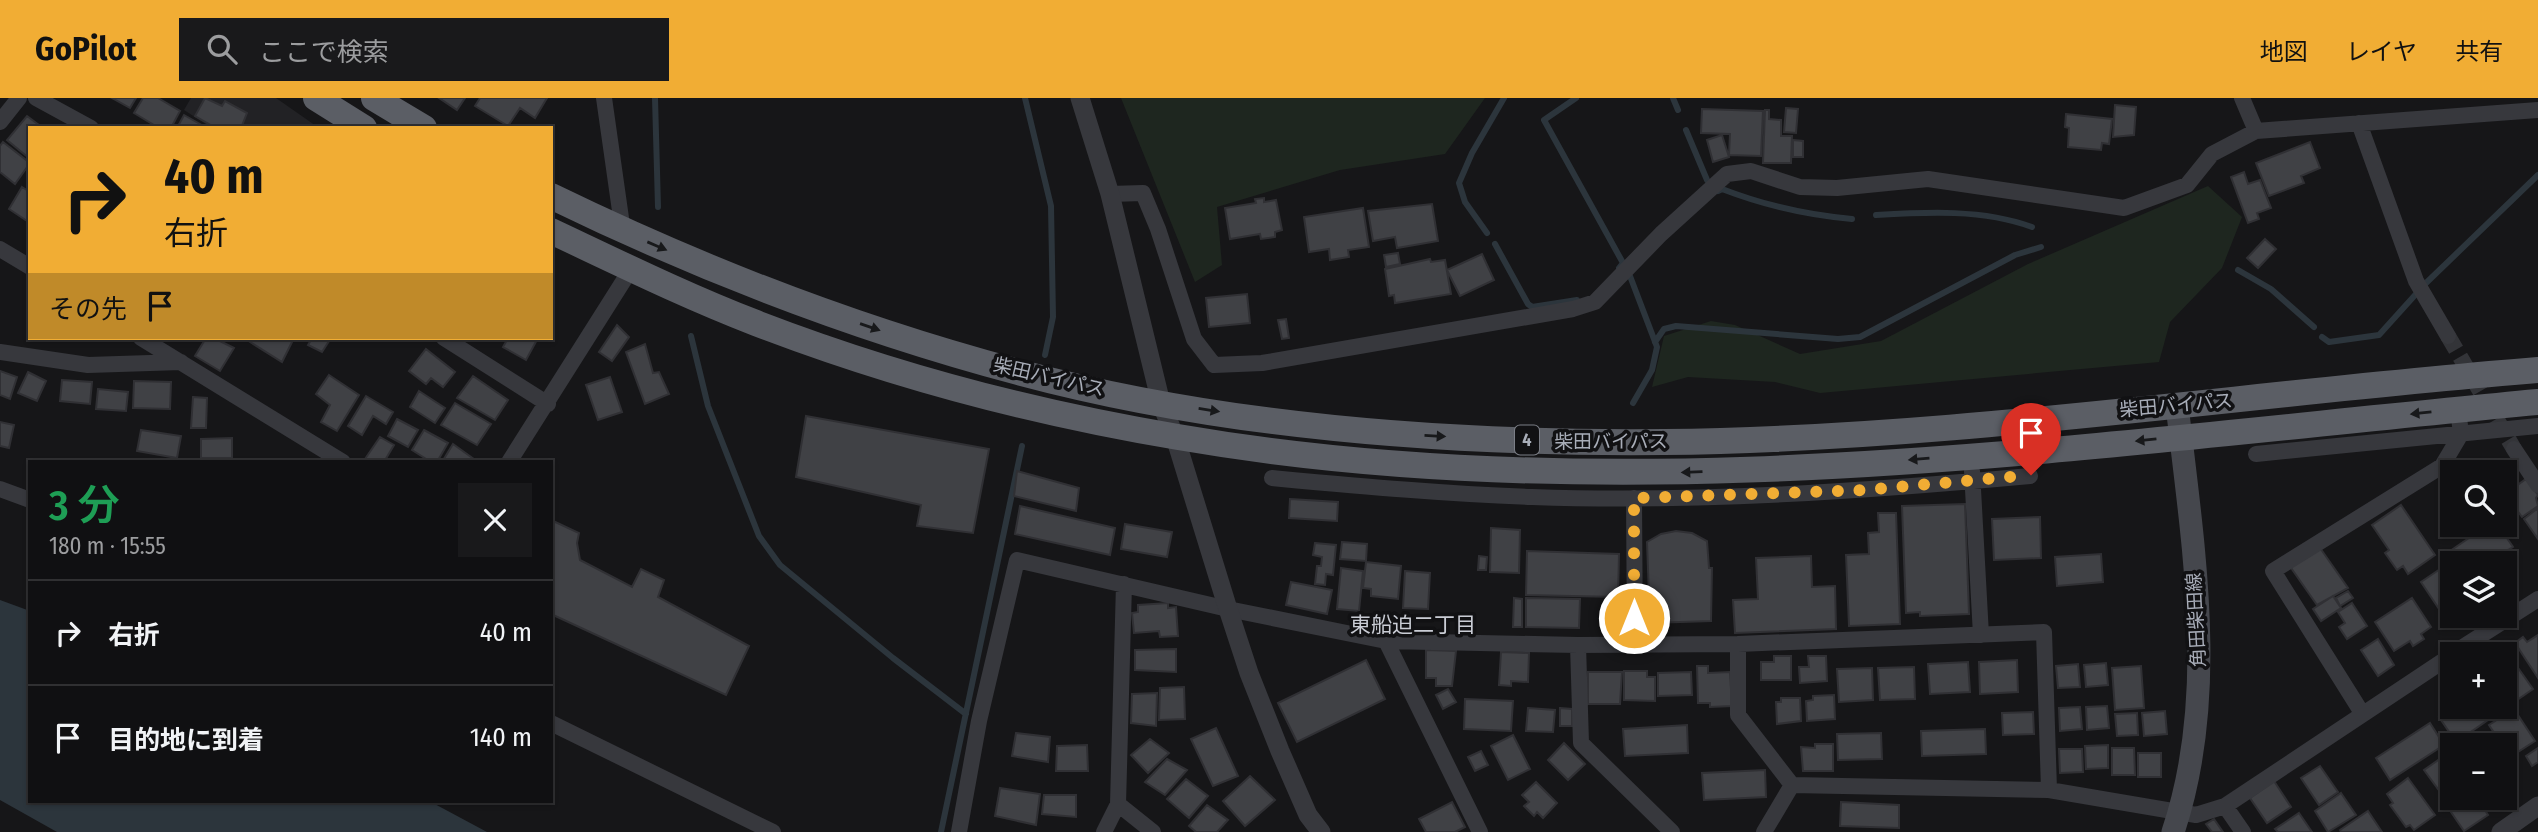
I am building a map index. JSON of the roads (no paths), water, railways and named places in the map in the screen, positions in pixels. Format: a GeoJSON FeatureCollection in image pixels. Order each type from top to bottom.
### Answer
{"type":"FeatureCollection","features":[{"type":"Feature","properties":{"kind":"highway"},"geometry":{"type":"LineString","coordinates":[[316,98],[361,126]]}},
{"type":"Feature","properties":{"kind":"highway"},"geometry":{"type":"LineString","coordinates":[[374,98],[421,126]]}},
{"type":"Feature","properties":{"kind":"highway","name":"柴田バイパス"},"geometry":{"type":"LineString","coordinates":[[553,197],[623,232],[796,302],[908,340],[1022,373],[1161,403],[1286,422],[1393,434],[1535,441],[1654,442],[1892,431],[2538,370]]}},
{"type":"Feature","properties":{"kind":"highway","name":"柴田バイパス"},"geometry":{"type":"LineString","coordinates":[[553,232],[631,269],[758,323],[901,372],[972,392],[1175,437],[1409,478],[1972,468],[2181,436],[2459,422],[2538,402]]}},
{"type":"Feature","properties":{"kind":"main road","name":"角田柴田線"},"geometry":{"type":"LineString","coordinates":[[2177,405],[2200,678],[2194,741],[2177,822]]}},
{"type":"Feature","properties":{"kind":"street"},"geometry":{"type":"LineString","coordinates":[[0,122],[19,98]]}},
{"type":"Feature","properties":{"kind":"street"},"geometry":{"type":"LineString","coordinates":[[36,98],[87,126]]}},
{"type":"Feature","properties":{"kind":"street"},"geometry":{"type":"LineString","coordinates":[[604,98],[623,232]]}},
{"type":"Feature","properties":{"kind":"street"},"geometry":{"type":"LineString","coordinates":[[1080,98],[1110,194],[1161,403],[1175,437],[1227,609],[1280,751],[1308,815],[1321,832]]}},
{"type":"Feature","properties":{"kind":"street"},"geometry":{"type":"LineString","coordinates":[[2242,98],[2256,131]]}},
{"type":"Feature","properties":{"kind":"street"},"geometry":{"type":"LineString","coordinates":[[1110,194],[1143,193],[1158,229],[1194,340],[1214,365],[1262,363],[1573,309],[1595,302],[1670,226],[1727,174],[1751,171],[1800,187],[1837,188],[1928,179],[2124,208],[2187,185],[2212,154],[2256,131],[2538,110]]}},
{"type":"Feature","properties":{"kind":"street"},"geometry":{"type":"LineString","coordinates":[[2359,123],[2416,281],[2448,336]]}},
{"type":"Feature","properties":{"kind":"street"},"geometry":{"type":"LineString","coordinates":[[0,248],[28,266]]}},
{"type":"Feature","properties":{"kind":"street"},"geometry":{"type":"LineString","coordinates":[[510,460],[631,269]]}},
{"type":"Feature","properties":{"kind":"street"},"geometry":{"type":"LineString","coordinates":[[148,340],[340,460]]}},
{"type":"Feature","properties":{"kind":"street"},"geometry":{"type":"LineString","coordinates":[[447,340],[548,404]]}},
{"type":"Feature","properties":{"kind":"street"},"geometry":{"type":"LineString","coordinates":[[0,352],[88,365],[181,362]]}},
{"type":"Feature","properties":{"kind":"street"},"geometry":{"type":"LineString","coordinates":[[2256,454],[2459,422],[2538,426]]}},
{"type":"Feature","properties":{"kind":"street"},"geometry":{"type":"LineString","coordinates":[[2362,713],[2273,571],[2442,466],[2459,422]]}},
{"type":"Feature","properties":{"kind":"street"},"geometry":{"type":"LineString","coordinates":[[2514,449],[2538,485]]}},
{"type":"Feature","properties":{"kind":"street"},"geometry":{"type":"LineString","coordinates":[[1272,478],[1409,478],[1534,497],[1634,498],[1864,490],[1972,468],[2031,475]]}},
{"type":"Feature","properties":{"kind":"street"},"geometry":{"type":"LineString","coordinates":[[1972,468],[1981,635]]}},
{"type":"Feature","properties":{"kind":"street"},"geometry":{"type":"LineString","coordinates":[[0,489],[28,499]]}},
{"type":"Feature","properties":{"kind":"street"},"geometry":{"type":"LineString","coordinates":[[1634,498],[1635,645]]}},
{"type":"Feature","properties":{"kind":"street"},"geometry":{"type":"LineString","coordinates":[[958,832],[979,721],[1017,560],[1227,609],[1386,641],[1578,646],[1738,644],[2044,632],[2049,790]]}},
{"type":"Feature","properties":{"kind":"street"},"geometry":{"type":"LineString","coordinates":[[1104,832],[1118,804],[1124,584]]}},
{"type":"Feature","properties":{"kind":"street"},"geometry":{"type":"LineString","coordinates":[[2472,642],[2538,599]]}},
{"type":"Feature","properties":{"kind":"street"},"geometry":{"type":"LineString","coordinates":[[1386,641],[1480,832]]}},
{"type":"Feature","properties":{"kind":"street"},"geometry":{"type":"LineString","coordinates":[[1738,644],[1738,715],[1792,785]]}},
{"type":"Feature","properties":{"kind":"street"},"geometry":{"type":"LineString","coordinates":[[1578,646],[1581,743],[1672,832]]}},
{"type":"Feature","properties":{"kind":"street"},"geometry":{"type":"LineString","coordinates":[[1792,785],[2049,790],[2177,822],[2225,806],[2440,663]]}},
{"type":"Feature","properties":{"kind":"street"},"geometry":{"type":"LineString","coordinates":[[553,724],[773,832]]}},
{"type":"Feature","properties":{"kind":"street"},"geometry":{"type":"LineString","coordinates":[[1765,832],[1792,785]]}},
{"type":"Feature","properties":{"kind":"street"},"geometry":{"type":"LineString","coordinates":[[1118,804],[1153,832]]}},
{"type":"Feature","properties":{"kind":"street"},"geometry":{"type":"LineString","coordinates":[[2225,806],[2243,832]]}},
{"type":"Feature","properties":{"kind":"street"},"geometry":{"type":"LineString","coordinates":[[2501,832],[2538,806]]}},
{"type":"Feature","properties":{"kind":"waterway"},"geometry":{"type":"LineString","coordinates":[[655,98],[658,207]]}},
{"type":"Feature","properties":{"kind":"waterway"},"geometry":{"type":"LineString","coordinates":[[1025,98],[1051,206],[1053,317],[1045,355]]}},
{"type":"Feature","properties":{"kind":"waterway"},"geometry":{"type":"LineString","coordinates":[[1487,233],[1465,202],[1459,183],[1472,153],[1504,98]]}},
{"type":"Feature","properties":{"kind":"waterway"},"geometry":{"type":"LineString","coordinates":[[1576,98],[1544,120],[1623,263],[1619,268]]}},
{"type":"Feature","properties":{"kind":"waterway"},"geometry":{"type":"LineString","coordinates":[[1673,98],[1678,110]]}},
{"type":"Feature","properties":{"kind":"waterway"},"geometry":{"type":"LineString","coordinates":[[1686,130],[1707,180]]}},
{"type":"Feature","properties":{"kind":"waterway"},"geometry":{"type":"LineString","coordinates":[[2425,284],[2538,175]]}},
{"type":"Feature","properties":{"kind":"waterway"},"geometry":{"type":"LineString","coordinates":[[1718,191],[1722,189],[1770,205],[1802,212],[1852,219]]}},
{"type":"Feature","properties":{"kind":"waterway"},"geometry":{"type":"LineString","coordinates":[[1876,215],[1975,215],[2032,227]]}},
{"type":"Feature","properties":{"kind":"waterway"},"geometry":{"type":"LineString","coordinates":[[1495,244],[1532,307],[1577,300]]}},
{"type":"Feature","properties":{"kind":"waterway"},"geometry":{"type":"LineString","coordinates":[[1655,342],[1664,329],[1676,326],[1838,339],[1860,337],[2015,255],[2041,247]]}},
{"type":"Feature","properties":{"kind":"waterway"},"geometry":{"type":"LineString","coordinates":[[2238,270],[2271,289],[2314,327]]}},
{"type":"Feature","properties":{"kind":"waterway"},"geometry":{"type":"LineString","coordinates":[[1630,276],[1657,347],[1652,370],[1633,403]]}},
{"type":"Feature","properties":{"kind":"waterway"},"geometry":{"type":"LineString","coordinates":[[2322,337],[2329,342],[2379,335],[2416,294]]}},
{"type":"Feature","properties":{"kind":"waterway"},"geometry":{"type":"LineString","coordinates":[[691,336],[708,406],[759,536],[780,565],[966,714]]}},
{"type":"Feature","properties":{"kind":"waterway"},"geometry":{"type":"LineString","coordinates":[[941,832],[1022,446]]}},
{"type":"Feature","properties":{"kind":"tunnel"},"geometry":{"type":"LineString","coordinates":[[2448,336],[2514,449]]}},
{"type":"Feature","properties":{"kind":"district","name":"東船迫二丁目"},"geometry":{"type":"Point","coordinates":[1413,625]}}]}
